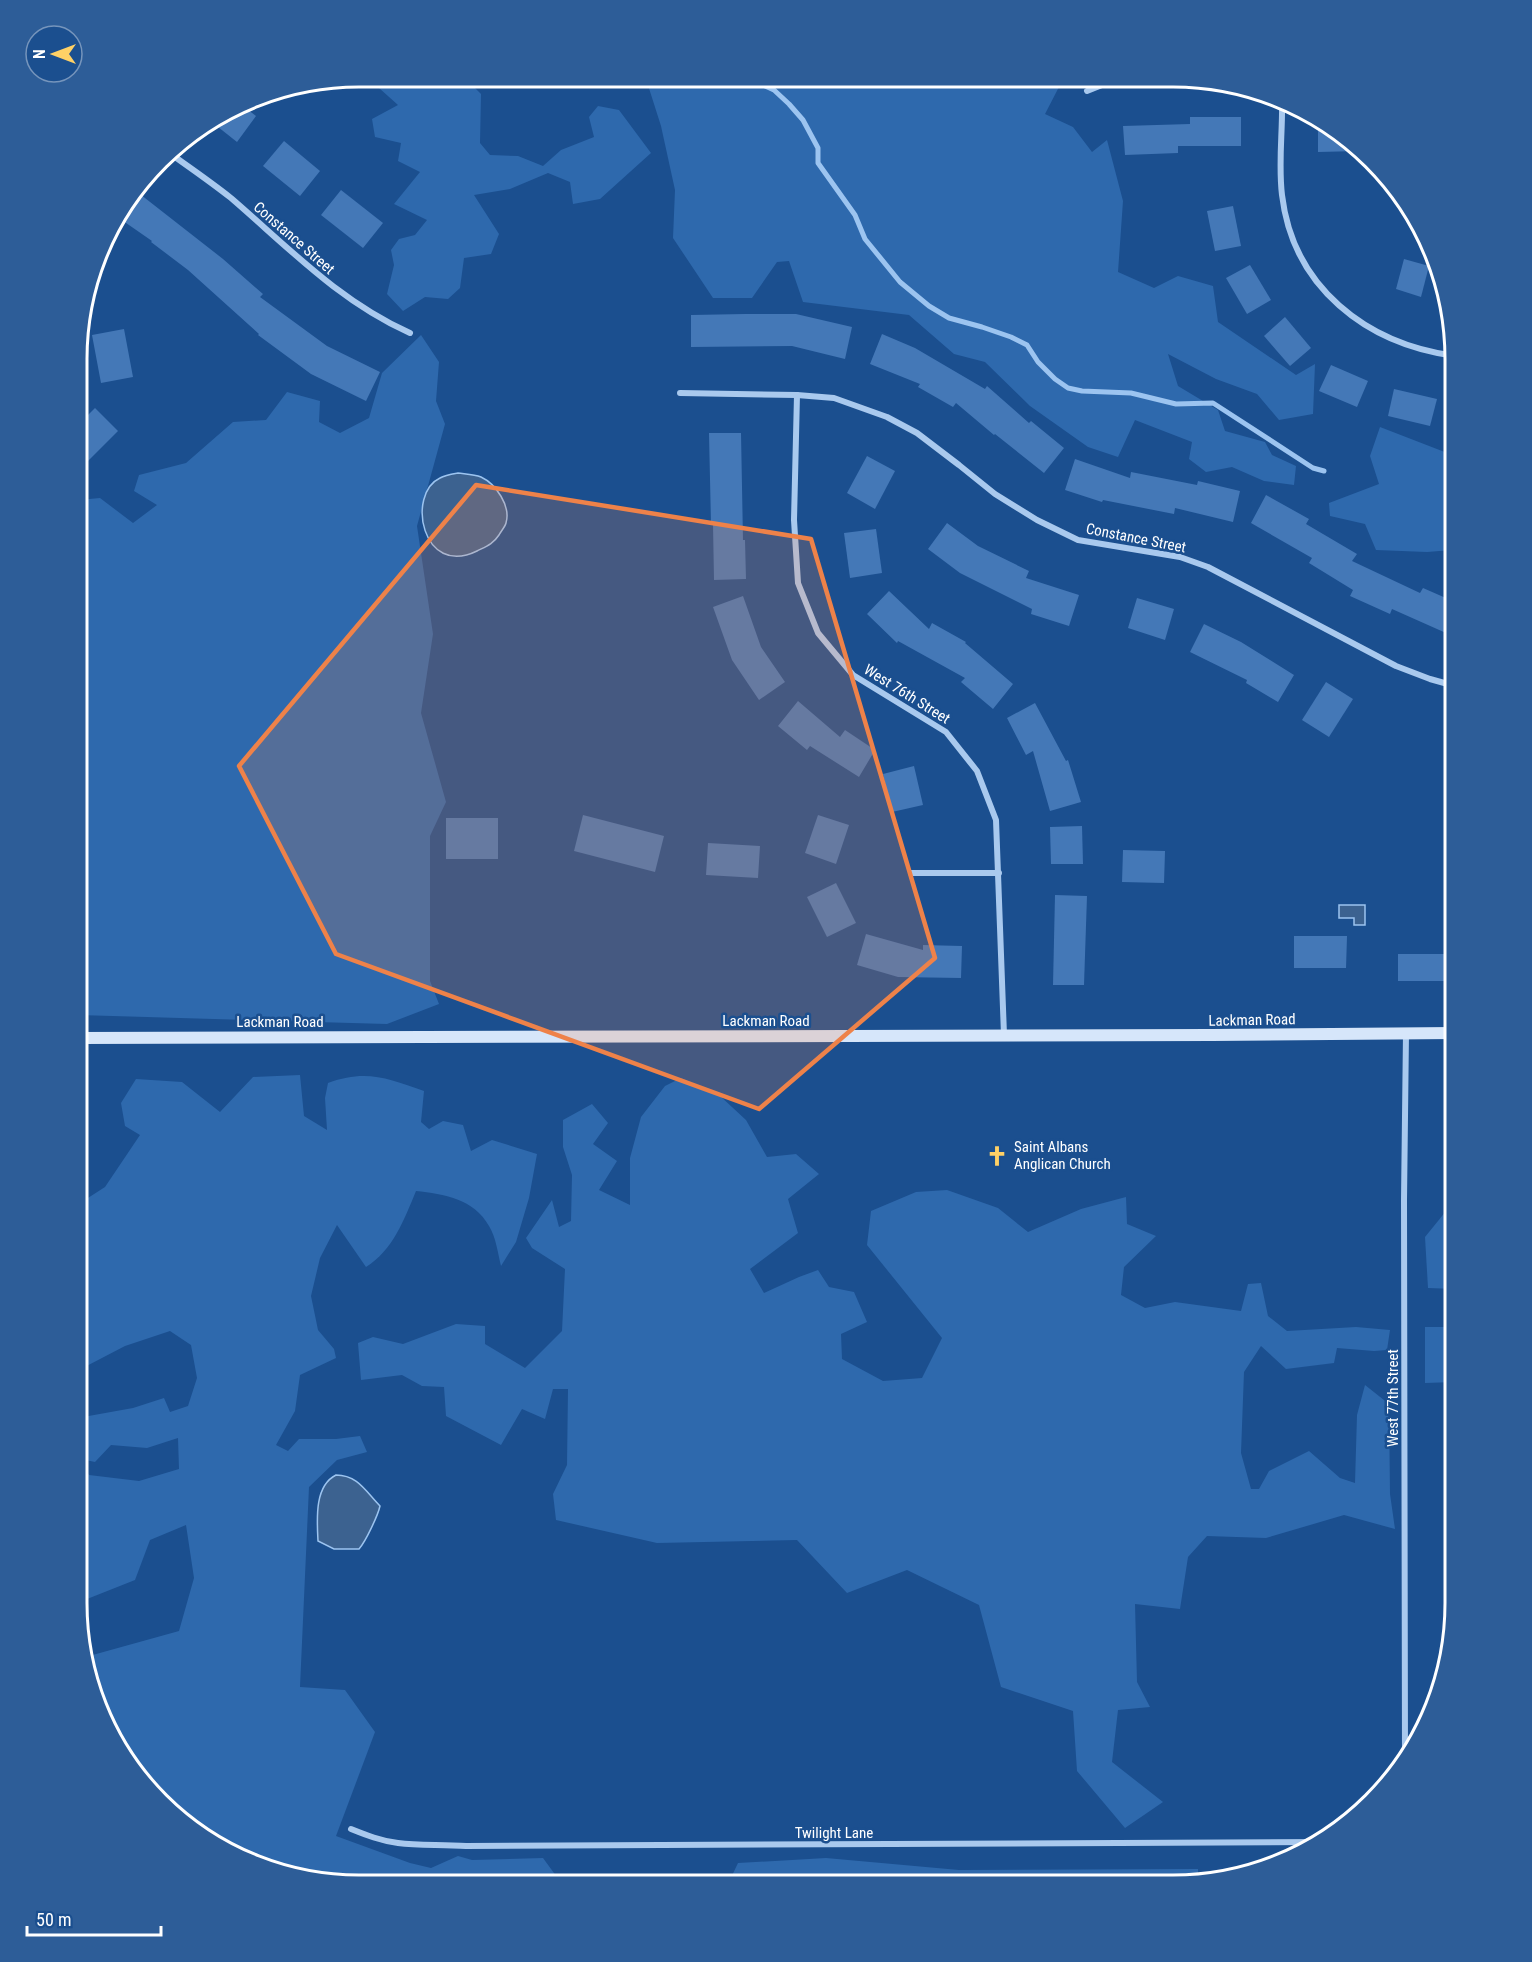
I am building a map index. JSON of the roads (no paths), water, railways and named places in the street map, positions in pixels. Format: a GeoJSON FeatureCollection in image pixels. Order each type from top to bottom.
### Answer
{"type":"FeatureCollection","features":[{"type":"Feature","properties":{"kind":"main road","name":"Lackman Road"},"geometry":{"type":"LineString","coordinates":[[87,1038],[1445,1033]]}},
{"type":"Feature","properties":{"kind":"street"},"geometry":{"type":"LineString","coordinates":[[1087,92],[1099,87]]}},
{"type":"Feature","properties":{"kind":"street"},"geometry":{"type":"LineString","coordinates":[[1282,110],[1282,196],[1292,236],[1301,259],[1310,273],[1348,314],[1387,337],[1409,346],[1445,354]]}},
{"type":"Feature","properties":{"kind":"street","name":"Constance Street"},"geometry":{"type":"LineString","coordinates":[[176,158],[229,197],[333,289],[386,322],[410,333]]}},
{"type":"Feature","properties":{"kind":"street","name":"Constance Street"},"geometry":{"type":"LineString","coordinates":[[680,393],[834,398],[887,417],[917,433],[995,495],[1037,520],[1078,540],[1180,557],[1208,567],[1396,666],[1445,683]]}},
{"type":"Feature","properties":{"kind":"street","name":"West 76th Street"},"geometry":{"type":"LineString","coordinates":[[797,395],[794,520],[798,583],[818,633],[854,675],[946,732],[977,771],[996,820],[1004,1035]]}},
{"type":"Feature","properties":{"kind":"street"},"geometry":{"type":"LineString","coordinates":[[910,873],[999,873]]}},
{"type":"Feature","properties":{"kind":"street","name":"West 77th Street"},"geometry":{"type":"LineString","coordinates":[[1405,1745],[1406,1032]]}},
{"type":"Feature","properties":{"kind":"street","name":"Twilight Lane"},"geometry":{"type":"LineString","coordinates":[[351,1829],[399,1844],[465,1846],[1303,1842]]}},
{"type":"Feature","properties":{"kind":"waterway"},"geometry":{"type":"LineString","coordinates":[[768,87],[774,90],[803,120],[818,148],[818,163],[855,215],[865,239],[900,282],[929,306],[949,318],[1011,337],[1027,345],[1038,362],[1068,388],[1082,391],[1131,393],[1176,404],[1213,403],[1313,468],[1324,471]]}},
{"type":"Feature","properties":{"kind":"place","name":"Saint Albans Anglican Church"},"geometry":{"type":"Point","coordinates":[997,1156]}}]}
